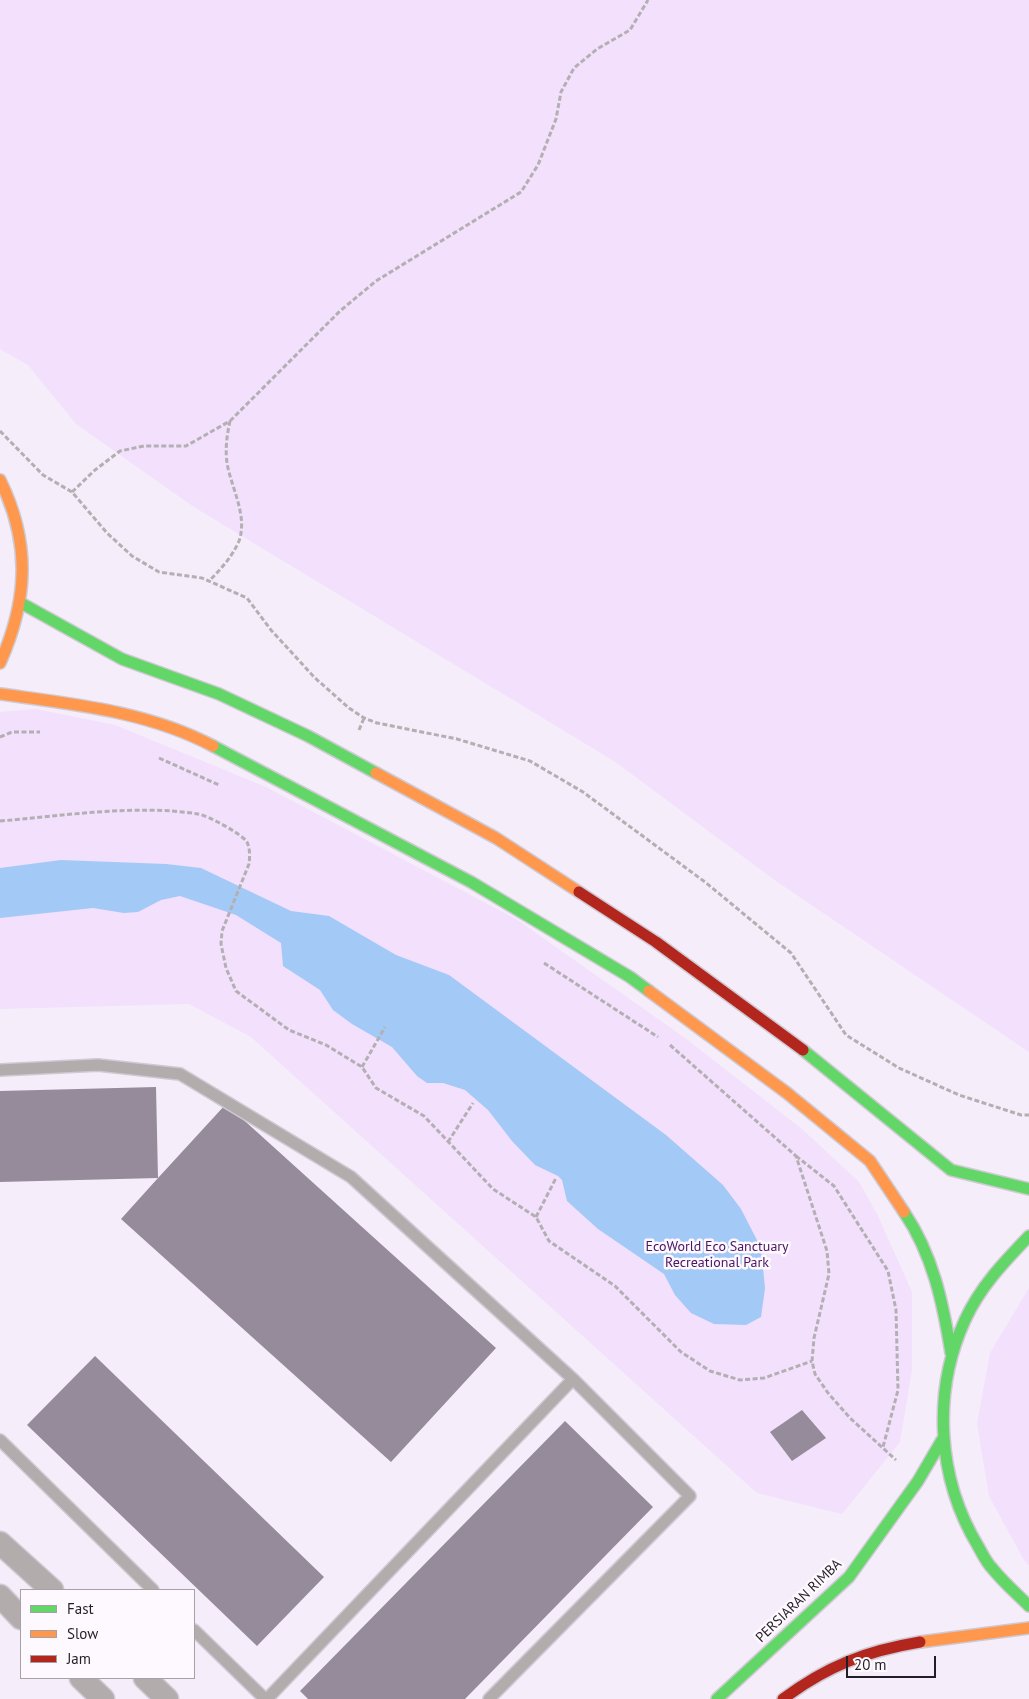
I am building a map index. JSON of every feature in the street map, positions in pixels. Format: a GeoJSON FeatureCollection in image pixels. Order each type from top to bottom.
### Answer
{"type":"FeatureCollection","features":[{"type":"Feature","properties":{"kind":"street"},"geometry":{"type":"LineString","coordinates":[[0,480],[18,525],[23,564],[21,603],[15,627],[0,664]]}},
{"type":"Feature","properties":{"kind":"street"},"geometry":{"type":"LineString","coordinates":[[21,603],[122,660],[219,694],[308,736],[496,838],[664,948],[814,1058],[951,1170],[1029,1189]]}},
{"type":"Feature","properties":{"kind":"street"},"geometry":{"type":"LineString","coordinates":[[0,694],[118,711],[198,738],[471,882],[630,977],[787,1093],[870,1161],[919,1235],[943,1302],[951,1352]]}},
{"type":"Feature","properties":{"kind":"street"},"geometry":{"type":"LineString","coordinates":[[1029,1236],[1014,1248],[988,1279],[966,1314],[951,1352],[943,1396],[942,1440],[950,1484],[966,1526],[989,1564],[1018,1598],[1029,1606]]}},
{"type":"Feature","properties":{"kind":"street","name":"PERSIARAN RIMBA"},"geometry":{"type":"LineString","coordinates":[[717,1699],[849,1577],[918,1481],[942,1440]]}},
{"type":"Feature","properties":{"kind":"street"},"geometry":{"type":"LineString","coordinates":[[0,1543],[51,1589]]}},
{"type":"Feature","properties":{"kind":"street"},"geometry":{"type":"LineString","coordinates":[[0,1596],[20,1617]]}},
{"type":"Feature","properties":{"kind":"street"},"geometry":{"type":"LineString","coordinates":[[783,1699],[798,1686],[827,1668],[862,1654],[942,1639],[1029,1628]]}},
{"type":"Feature","properties":{"kind":"street"},"geometry":{"type":"LineString","coordinates":[[82,1679],[103,1699]]}},
{"type":"Feature","properties":{"kind":"street"},"geometry":{"type":"LineString","coordinates":[[146,1679],[167,1699]]}},
{"type":"Feature","properties":{"kind":"lane"},"geometry":{"type":"LineString","coordinates":[[0,1070],[98,1065],[180,1074],[351,1177],[573,1380],[690,1496],[489,1699]]}},
{"type":"Feature","properties":{"kind":"lane"},"geometry":{"type":"LineString","coordinates":[[195,1631],[266,1699],[573,1380]]}},
{"type":"Feature","properties":{"kind":"lane"},"geometry":{"type":"LineString","coordinates":[[0,1440],[152,1589]]}},
{"type":"Feature","properties":{"kind":"path"},"geometry":{"type":"LineString","coordinates":[[72,492],[95,470],[120,451],[144,446],[186,446],[230,421],[340,311],[376,281],[467,227],[521,192],[538,165],[556,119],[561,92],[574,68],[597,49],[630,30],[648,0]]}},
{"type":"Feature","properties":{"kind":"path"},"geometry":{"type":"LineString","coordinates":[[209,581],[227,562],[240,540],[240,508],[227,463],[226,439],[230,421]]}},
{"type":"Feature","properties":{"kind":"path"},"geometry":{"type":"LineString","coordinates":[[0,431],[43,475],[72,492],[107,533],[132,556],[159,572],[202,578],[247,598],[271,630],[315,678],[349,708],[364,718],[457,739],[530,761],[583,792],[705,882],[791,953],[846,1036],[899,1068],[959,1095],[1020,1115],[1029,1115]]}},
{"type":"Feature","properties":{"kind":"path"},"geometry":{"type":"LineString","coordinates":[[0,737],[12,732],[50,731]]}},
{"type":"Feature","properties":{"kind":"path"},"geometry":{"type":"LineString","coordinates":[[153,756],[225,788]]}},
{"type":"Feature","properties":{"kind":"path"},"geometry":{"type":"LineString","coordinates":[[0,821],[104,812],[168,811],[200,814],[234,832],[246,841],[250,854],[250,864],[222,931],[221,944],[226,968],[236,991],[289,1030],[326,1046],[362,1067],[376,1088],[424,1116],[493,1189],[536,1217],[549,1241],[615,1286],[681,1352],[710,1372],[740,1380],[756,1379],[812,1360]]}},
{"type":"Feature","properties":{"kind":"path"},"geometry":{"type":"LineString","coordinates":[[541,961],[666,1042],[796,1156],[834,1186],[888,1271],[896,1310],[898,1390],[883,1447]]}},
{"type":"Feature","properties":{"kind":"path"},"geometry":{"type":"LineString","coordinates":[[362,1067],[385,1028]]}},
{"type":"Feature","properties":{"kind":"path"},"geometry":{"type":"LineString","coordinates":[[448,1142],[473,1103]]}},
{"type":"Feature","properties":{"kind":"path"},"geometry":{"type":"LineString","coordinates":[[796,1156],[827,1251],[829,1274],[814,1338],[812,1360],[815,1374],[828,1394],[850,1418],[918,1481]]}},
{"type":"Feature","properties":{"kind":"path"},"geometry":{"type":"LineString","coordinates":[[536,1217],[556,1178]]}},
{"type":"Feature","properties":{"kind":"green space"},"geometry":{"type":"Polygon","coordinates":[[[0,0],[1029,0],[1029,1052],[776,881],[614,761],[194,507],[76,424],[28,365],[0,349],[0,0]]]}},
{"type":"Feature","properties":{"kind":"green space","name":"EcoWorld Eco Sanctuary Recreational Park"},"geometry":{"type":"Polygon","coordinates":[[[36,709],[115,725],[266,787],[516,919],[685,1038],[802,1129],[859,1182],[878,1216],[912,1292],[912,1370],[900,1442],[842,1514],[757,1493],[251,1037],[189,1004],[0,1009],[0,712],[36,709]]]}},
{"type":"Feature","properties":{"kind":"green space"},"geometry":{"type":"Polygon","coordinates":[[[1029,1288],[1029,1565],[1024,1560],[989,1496],[977,1424],[990,1353],[1029,1288]]]}},
{"type":"Feature","properties":{"kind":"water"},"geometry":{"type":"Polygon","coordinates":[[[61,860],[166,864],[201,868],[291,911],[329,916],[396,955],[449,975],[666,1135],[723,1185],[741,1209],[761,1248],[765,1288],[761,1317],[746,1325],[714,1324],[691,1313],[675,1295],[664,1274],[598,1229],[567,1201],[562,1180],[558,1176],[535,1165],[512,1141],[488,1110],[465,1090],[443,1083],[427,1083],[417,1076],[392,1047],[352,1024],[333,1010],[320,990],[283,966],[281,943],[236,915],[180,896],[161,900],[138,912],[124,913],[93,908],[0,918],[0,868],[61,860]]]}},
{"type":"Feature","properties":{"kind":"building"},"geometry":{"type":"Polygon","coordinates":[[[156,1087],[158,1178],[0,1182],[0,1091],[156,1087]]]}},
{"type":"Feature","properties":{"kind":"building"},"geometry":{"type":"Polygon","coordinates":[[[226,1104],[496,1348],[391,1462],[121,1219],[226,1104]]]}},
{"type":"Feature","properties":{"kind":"building"},"geometry":{"type":"Polygon","coordinates":[[[95,1356],[324,1577],[257,1646],[27,1425],[95,1356]]]}},
{"type":"Feature","properties":{"kind":"building"},"geometry":{"type":"Polygon","coordinates":[[[802,1410],[826,1438],[792,1461],[770,1432],[802,1410]]]}},
{"type":"Feature","properties":{"kind":"building"},"geometry":{"type":"Polygon","coordinates":[[[565,1421],[653,1507],[465,1699],[308,1699],[300,1691],[565,1421]]]}},
{"type":"Feature","properties":{"kind":"traffic: fast"},"geometry":{"type":"LineString","coordinates":[[21,603],[122,659],[219,694],[308,736],[376,773]]}},
{"type":"Feature","properties":{"kind":"traffic: fast"},"geometry":{"type":"LineString","coordinates":[[213,746],[471,882],[630,977],[649,991]]}},
{"type":"Feature","properties":{"kind":"traffic: fast"},"geometry":{"type":"LineString","coordinates":[[803,1050],[951,1170],[1029,1189]]}},
{"type":"Feature","properties":{"kind":"traffic: fast"},"geometry":{"type":"LineString","coordinates":[[904,1212],[930,1262],[940,1298],[951,1353]]}},
{"type":"Feature","properties":{"kind":"traffic: fast"},"geometry":{"type":"LineString","coordinates":[[1029,1236],[985,1286],[971,1308],[954,1348],[947,1376],[944,1405],[947,1464],[964,1520],[988,1563],[1029,1606]]}},
{"type":"Feature","properties":{"kind":"traffic: fast"},"geometry":{"type":"LineString","coordinates":[[717,1699],[849,1577],[918,1481],[942,1440]]}},
{"type":"Feature","properties":{"kind":"traffic: slow"},"geometry":{"type":"LineString","coordinates":[[0,480],[17,526],[22,572],[16,617],[0,663]]}},
{"type":"Feature","properties":{"kind":"traffic: slow"},"geometry":{"type":"LineString","coordinates":[[0,694],[82,706],[136,717],[188,734],[213,746]]}},
{"type":"Feature","properties":{"kind":"traffic: slow"},"geometry":{"type":"LineString","coordinates":[[376,773],[496,838],[579,892]]}},
{"type":"Feature","properties":{"kind":"traffic: slow"},"geometry":{"type":"LineString","coordinates":[[649,991],[787,1093],[870,1161],[904,1212]]}},
{"type":"Feature","properties":{"kind":"traffic: slow"},"geometry":{"type":"LineString","coordinates":[[920,1642],[1029,1628]]}},
{"type":"Feature","properties":{"kind":"traffic: jam"},"geometry":{"type":"LineString","coordinates":[[579,892],[656,942],[803,1050]]}},
{"type":"Feature","properties":{"kind":"traffic: jam"},"geometry":{"type":"LineString","coordinates":[[783,1699],[799,1687],[831,1669],[865,1655],[920,1642]]}}]}
